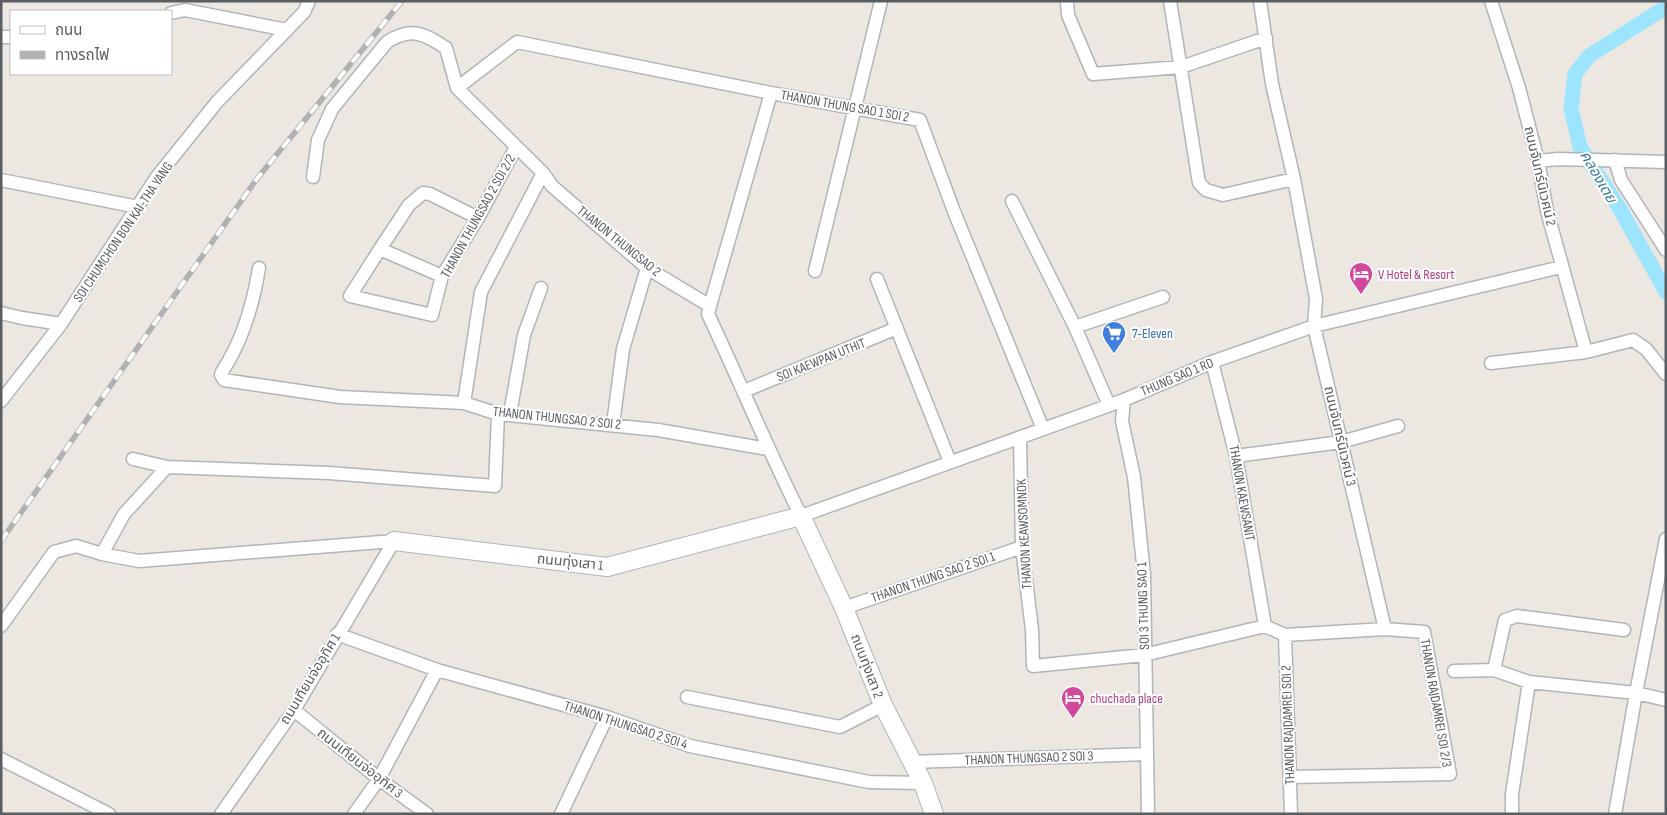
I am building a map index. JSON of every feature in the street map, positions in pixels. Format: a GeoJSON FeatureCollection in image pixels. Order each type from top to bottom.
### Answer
{"type":"FeatureCollection","features":[{"type":"Feature","properties":{"kind":"street","name":"SOI CHUMCHON BON KAI-THA YANG"},"geometry":{"type":"LineString","coordinates":[[1,401],[61,324],[156,178],[217,102],[288,30],[304,12],[309,1]]}},
{"type":"Feature","properties":{"kind":"street"},"geometry":{"type":"LineString","coordinates":[[815,271],[881,1]]}},
{"type":"Feature","properties":{"kind":"street"},"geometry":{"type":"LineString","coordinates":[[1067,1],[1068,15],[1094,74],[1181,66],[1266,38]]}},
{"type":"Feature","properties":{"kind":"street"},"geometry":{"type":"LineString","coordinates":[[1170,1],[1199,183],[1206,190],[1224,195],[1294,179]]}},
{"type":"Feature","properties":{"kind":"street","name":"ถนนจันทร์นิเวศน์ 3"},"geometry":{"type":"LineString","coordinates":[[1260,1],[1272,84],[1294,179],[1316,299],[1314,326],[1385,629]]}},
{"type":"Feature","properties":{"kind":"street","name":"ถนนจันทร์นิเวศน์ 2"},"geometry":{"type":"LineString","coordinates":[[1491,1],[1519,88],[1538,161],[1547,211],[1561,267],[1586,352]]}},
{"type":"Feature","properties":{"kind":"street"},"geometry":{"type":"LineString","coordinates":[[172,12],[185,6],[288,30]]}},
{"type":"Feature","properties":{"kind":"street"},"geometry":{"type":"LineString","coordinates":[[313,177],[318,140],[332,109],[387,42],[398,35],[408,32],[419,34],[433,39],[446,48],[457,88]]}},
{"type":"Feature","properties":{"kind":"street","name":"THANON THUNG SAO 1 SOI 2"},"geometry":{"type":"LineString","coordinates":[[457,88],[517,42],[770,93],[920,120],[955,214],[1043,429]]}},
{"type":"Feature","properties":{"kind":"street","name":"THANON THUNGSAO 2"},"geometry":{"type":"LineString","coordinates":[[457,88],[543,173],[552,186],[648,268],[710,306]]}},
{"type":"Feature","properties":{"kind":"street"},"geometry":{"type":"LineString","coordinates":[[770,93],[708,314],[744,391],[768,449],[801,516]]}},
{"type":"Feature","properties":{"kind":"street","name":"THANON THUNGSAO 2 SOI 2/2"},"geometry":{"type":"LineString","coordinates":[[380,249],[350,296],[432,314],[442,276],[478,218],[516,147]]}},
{"type":"Feature","properties":{"kind":"street"},"geometry":{"type":"LineString","coordinates":[[1538,161],[1558,159],[1666,162]]}},
{"type":"Feature","properties":{"kind":"street"},"geometry":{"type":"LineString","coordinates":[[1610,160],[1666,250]]}},
{"type":"Feature","properties":{"kind":"street"},"geometry":{"type":"LineString","coordinates":[[464,403],[481,292],[543,173]]}},
{"type":"Feature","properties":{"kind":"street"},"geometry":{"type":"LineString","coordinates":[[1,180],[138,207]]}},
{"type":"Feature","properties":{"kind":"street"},"geometry":{"type":"LineString","coordinates":[[442,276],[380,249],[409,205],[423,194],[430,194],[478,218]]}},
{"type":"Feature","properties":{"kind":"street"},"geometry":{"type":"LineString","coordinates":[[1012,201],[1075,327],[1109,405]]}},
{"type":"Feature","properties":{"kind":"street","name":"THUNG SAO 1 RD"},"geometry":{"type":"LineString","coordinates":[[801,516],[1124,400],[1212,362],[1314,326],[1561,267]]}},
{"type":"Feature","properties":{"kind":"street","name":"THANON THUNGSAO 2 SOI 2"},"geometry":{"type":"LineString","coordinates":[[258,268],[255,296],[241,340],[221,375],[227,381],[340,397],[464,403],[504,414],[613,424],[768,449]]}},
{"type":"Feature","properties":{"kind":"street"},"geometry":{"type":"LineString","coordinates":[[613,424],[623,349],[634,307],[648,268]]}},
{"type":"Feature","properties":{"kind":"street"},"geometry":{"type":"LineString","coordinates":[[877,279],[950,462]]}},
{"type":"Feature","properties":{"kind":"street"},"geometry":{"type":"LineString","coordinates":[[133,459],[166,467],[329,473],[495,486],[504,414],[524,335],[541,288]]}},
{"type":"Feature","properties":{"kind":"street"},"geometry":{"type":"LineString","coordinates":[[1075,327],[1163,297]]}},
{"type":"Feature","properties":{"kind":"street"},"geometry":{"type":"LineString","coordinates":[[1,313],[29,320],[61,324]]}},
{"type":"Feature","properties":{"kind":"street","name":"SOI KAEWPAN UTHIT"},"geometry":{"type":"LineString","coordinates":[[744,391],[897,328]]}},
{"type":"Feature","properties":{"kind":"street"},"geometry":{"type":"LineString","coordinates":[[1491,363],[1586,352],[1633,340],[1646,349],[1666,374]]}},
{"type":"Feature","properties":{"kind":"street","name":"THANON KAEWSANIT"},"geometry":{"type":"LineString","coordinates":[[1212,362],[1236,456],[1265,626]]}},
{"type":"Feature","properties":{"kind":"street","name":"SOI 3 THUNG SAO 1"},"geometry":{"type":"LineString","coordinates":[[1124,400],[1122,421],[1134,477],[1144,574],[1148,814]]}},
{"type":"Feature","properties":{"kind":"street"},"geometry":{"type":"LineString","coordinates":[[1236,456],[1342,442],[1398,426]]}},
{"type":"Feature","properties":{"kind":"street","name":"THANON KEAWSOMNOK"},"geometry":{"type":"LineString","coordinates":[[1020,438],[1022,547],[1032,630],[1033,666],[1144,654]]}},
{"type":"Feature","properties":{"kind":"street"},"geometry":{"type":"LineString","coordinates":[[102,554],[124,514],[166,467]]}},
{"type":"Feature","properties":{"kind":"street","name":"ถนนทุ่งเสา 1"},"geometry":{"type":"LineString","coordinates":[[394,541],[607,567],[801,516]]}},
{"type":"Feature","properties":{"kind":"street","name":"ถนนทุ่งเสา 2"},"geometry":{"type":"LineString","coordinates":[[801,516],[844,608],[882,705],[923,783],[934,814]]}},
{"type":"Feature","properties":{"kind":"street"},"geometry":{"type":"LineString","coordinates":[[1615,814],[1666,539]]}},
{"type":"Feature","properties":{"kind":"street"},"geometry":{"type":"LineString","coordinates":[[1,626],[54,552],[76,546],[102,554],[139,560],[394,541]]}},
{"type":"Feature","properties":{"kind":"street","name":"ถนนเทียนจ่ออุทิศ 1"},"geometry":{"type":"LineString","coordinates":[[220,814],[294,710],[337,634],[394,541]]}},
{"type":"Feature","properties":{"kind":"street","name":"THANON THUNG SAO 2 SOI 1"},"geometry":{"type":"LineString","coordinates":[[844,608],[1022,547]]}},
{"type":"Feature","properties":{"kind":"street"},"geometry":{"type":"LineString","coordinates":[[1494,670],[1505,620],[1517,616],[1624,630]]}},
{"type":"Feature","properties":{"kind":"street"},"geometry":{"type":"LineString","coordinates":[[1144,654],[1265,626],[1285,635],[1385,629]]}},
{"type":"Feature","properties":{"kind":"street","name":"THANON RAJDAMREI SOI 2/3"},"geometry":{"type":"LineString","coordinates":[[1290,777],[1450,774],[1424,632],[1385,629]]}},
{"type":"Feature","properties":{"kind":"street","name":"THANON THUNGSAO 2 SOI 4"},"geometry":{"type":"LineString","coordinates":[[337,634],[437,670],[607,717],[690,746],[869,782],[923,783]]}},
{"type":"Feature","properties":{"kind":"street","name":"THANON RAJDAMREI SOI 2"},"geometry":{"type":"LineString","coordinates":[[1285,635],[1291,814]]}},
{"type":"Feature","properties":{"kind":"street"},"geometry":{"type":"LineString","coordinates":[[354,814],[379,779],[437,670]]}},
{"type":"Feature","properties":{"kind":"street"},"geometry":{"type":"LineString","coordinates":[[1454,671],[1494,670],[1529,682],[1636,693],[1666,700]]}},
{"type":"Feature","properties":{"kind":"street"},"geometry":{"type":"LineString","coordinates":[[1512,814],[1512,794],[1529,682]]}},
{"type":"Feature","properties":{"kind":"street"},"geometry":{"type":"LineString","coordinates":[[687,697],[840,727],[882,705]]}},
{"type":"Feature","properties":{"kind":"street","name":"ถนนเทียนจ่ออุทิศ 3"},"geometry":{"type":"LineString","coordinates":[[294,710],[379,779],[427,814]]}},
{"type":"Feature","properties":{"kind":"street"},"geometry":{"type":"LineString","coordinates":[[561,814],[607,717]]}},
{"type":"Feature","properties":{"kind":"street","name":"THANON THUNGSAO 2 SOI 3"},"geometry":{"type":"LineString","coordinates":[[911,762],[1147,754]]}},
{"type":"Feature","properties":{"kind":"street"},"geometry":{"type":"LineString","coordinates":[[1,759],[109,814]]}},
{"type":"Feature","properties":{"kind":"waterway","name":"คลองเตย"},"geometry":{"type":"LineString","coordinates":[[1666,7],[1589,56],[1575,74],[1571,108],[1580,147],[1620,209],[1666,292]]}},
{"type":"Feature","properties":{"kind":"railway"},"geometry":{"type":"LineString","coordinates":[[1,541],[256,180],[402,1]]}},
{"type":"Feature","properties":{"kind":"place","name":"V Hotel & Resort"},"geometry":{"type":"Point","coordinates":[1361,295]}},
{"type":"Feature","properties":{"kind":"place","name":"7-Eleven"},"geometry":{"type":"Point","coordinates":[1114,354]}},
{"type":"Feature","properties":{"kind":"place","name":"chuchada place"},"geometry":{"type":"Point","coordinates":[1073,719]}}]}
